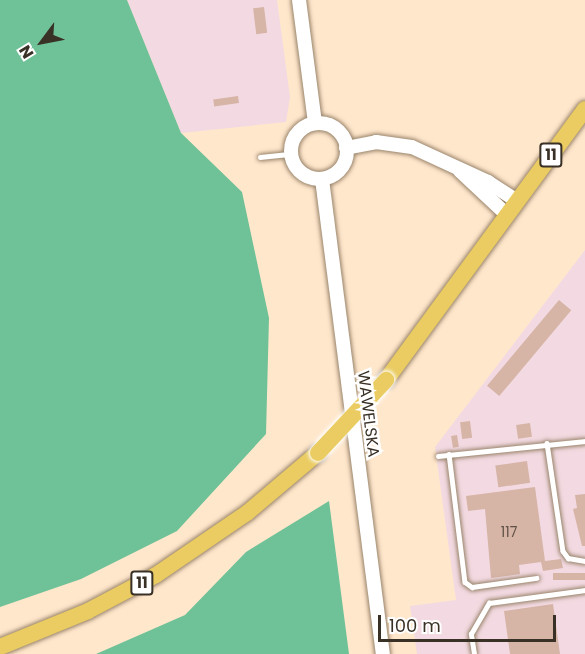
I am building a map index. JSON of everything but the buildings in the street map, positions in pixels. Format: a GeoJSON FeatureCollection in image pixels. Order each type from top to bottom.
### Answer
{"type":"FeatureCollection","features":[{"type":"Feature","properties":{"kind":"highway","name":"11"},"geometry":{"type":"LineString","coordinates":[[0,647],[88,611],[156,575],[247,513],[318,453],[386,380],[585,109]]}},
{"type":"Feature","properties":{"kind":"street"},"geometry":{"type":"LineString","coordinates":[[299,0],[315,123]]}},
{"type":"Feature","properties":{"kind":"street"},"geometry":{"type":"LineString","coordinates":[[315,123],[336,129],[346,148],[340,168],[322,179],[301,173],[291,154],[297,134],[315,123]]}},
{"type":"Feature","properties":{"kind":"street"},"geometry":{"type":"LineString","coordinates":[[346,148],[376,142],[398,143],[433,154],[488,182],[517,201]]}},
{"type":"Feature","properties":{"kind":"street"},"geometry":{"type":"LineString","coordinates":[[459,169],[507,215]]}},
{"type":"Feature","properties":{"kind":"street","name":"WAWELSKA"},"geometry":{"type":"LineString","coordinates":[[322,179],[383,654]]}},
{"type":"Feature","properties":{"kind":"lane"},"geometry":{"type":"LineString","coordinates":[[260,158],[291,154]]}},
{"type":"Feature","properties":{"kind":"lane"},"geometry":{"type":"LineString","coordinates":[[438,456],[585,441]]}},
{"type":"Feature","properties":{"kind":"lane"},"geometry":{"type":"LineString","coordinates":[[547,444],[563,551],[575,562],[585,561]]}},
{"type":"Feature","properties":{"kind":"lane"},"geometry":{"type":"LineString","coordinates":[[449,454],[465,582],[472,587],[536,578]]}},
{"type":"Feature","properties":{"kind":"lane"},"geometry":{"type":"LineString","coordinates":[[474,654],[471,634],[489,603],[585,590]]}},
{"type":"Feature","properties":{"kind":"shaded area"},"geometry":{"type":"Polygon","coordinates":[[[127,0],[277,0],[290,97],[286,122],[181,133],[127,0]]]}},
{"type":"Feature","properties":{"kind":"shaded area"},"geometry":{"type":"Polygon","coordinates":[[[585,250],[585,654],[417,654],[410,606],[456,600],[435,447],[585,250]]]}},
{"type":"Feature","properties":{"kind":"green space"},"geometry":{"type":"Polygon","coordinates":[[[0,0],[127,0],[181,133],[242,192],[269,318],[266,434],[177,531],[81,579],[0,607],[0,0]]]}},
{"type":"Feature","properties":{"kind":"green space"},"geometry":{"type":"Polygon","coordinates":[[[329,501],[349,654],[96,654],[185,615],[246,552],[329,501]]]}}]}
